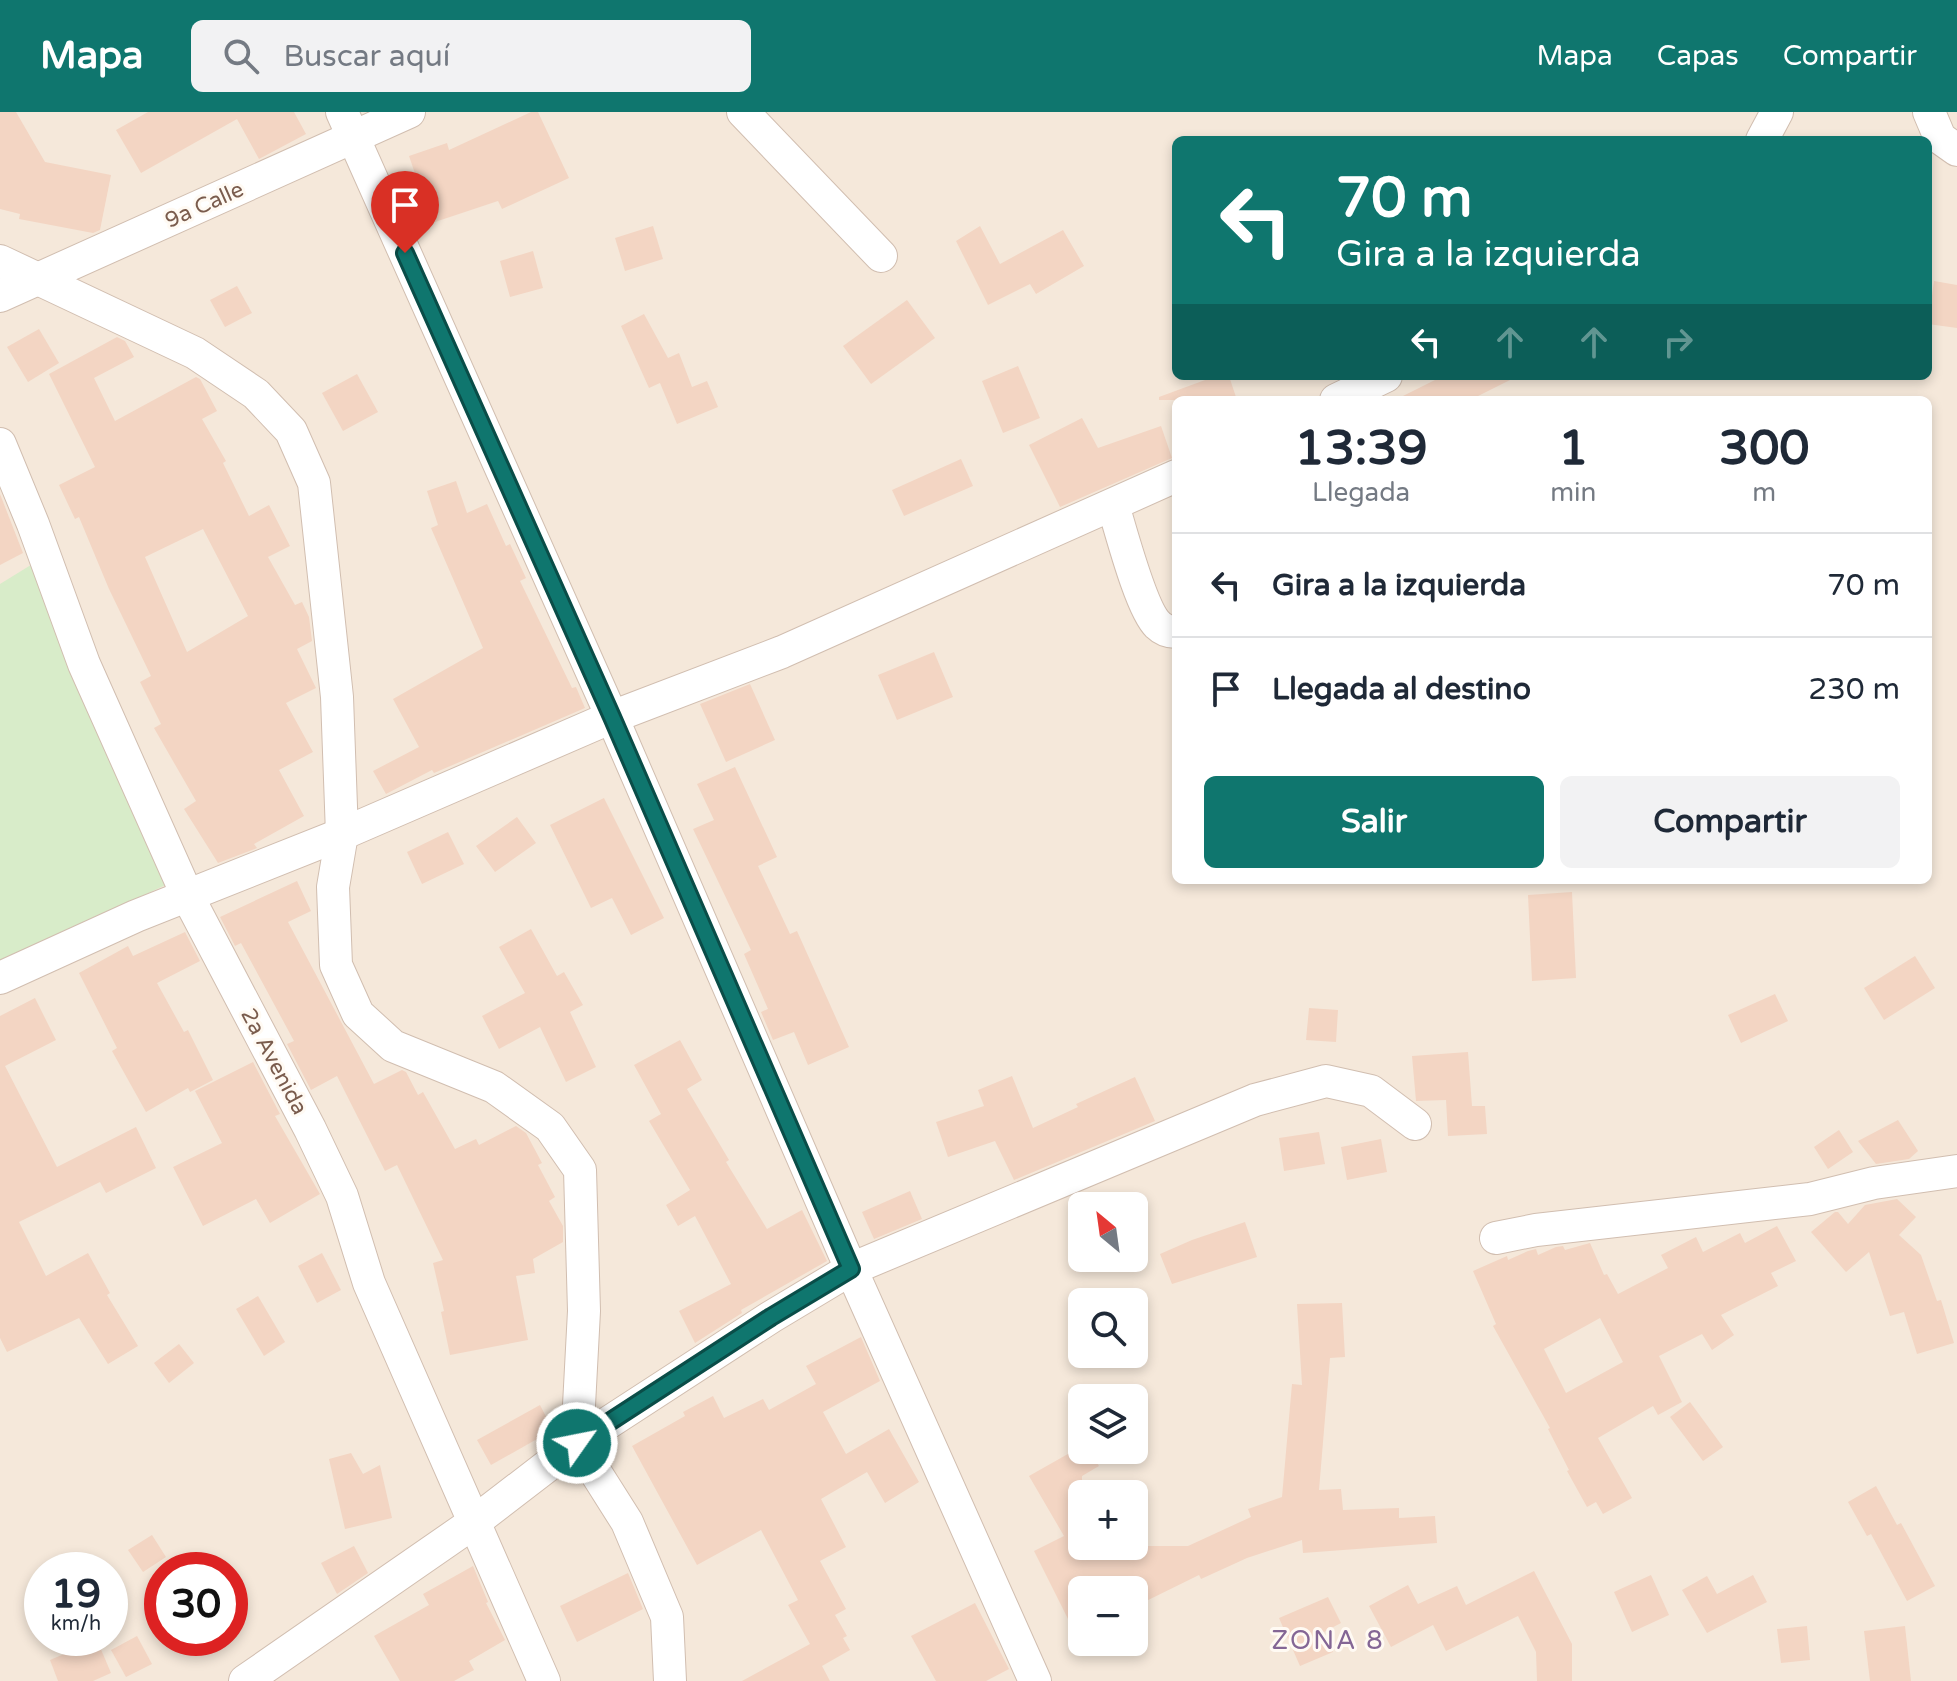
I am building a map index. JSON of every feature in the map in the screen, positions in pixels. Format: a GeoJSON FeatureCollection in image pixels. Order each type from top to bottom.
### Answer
{"type":"FeatureCollection","features":[{"type":"Feature","properties":{"kind":"street","name":"9a Calle"},"geometry":{"type":"LineString","coordinates":[[0,296],[348,124],[409,112]]}},
{"type":"Feature","properties":{"kind":"street"},"geometry":{"type":"LineString","coordinates":[[743,112],[881,256]]}},
{"type":"Feature","properties":{"kind":"street"},"geometry":{"type":"LineString","coordinates":[[1764,136],[1777,112]]}},
{"type":"Feature","properties":{"kind":"street"},"geometry":{"type":"LineString","coordinates":[[1929,112],[1940,138],[1957,150]]}},
{"type":"Feature","properties":{"kind":"street"},"geometry":{"type":"LineString","coordinates":[[348,124],[1035,1681]]}},
{"type":"Feature","properties":{"kind":"street"},"geometry":{"type":"LineString","coordinates":[[0,261],[195,353],[256,394],[291,431],[314,483],[337,697],[342,834],[333,887],[336,965],[358,1014],[393,1046],[494,1087],[550,1127],[580,1170],[584,1311],[577,1443],[627,1522],[667,1617],[670,1681]]}},
{"type":"Feature","properties":{"kind":"street"},"geometry":{"type":"LineString","coordinates":[[1344,396],[1378,380]]}},
{"type":"Feature","properties":{"kind":"street","name":"2a Avenida"},"geometry":{"type":"LineString","coordinates":[[0,444],[84,664],[187,895],[342,1196],[369,1283],[544,1681]]}},
{"type":"Feature","properties":{"kind":"street"},"geometry":{"type":"LineString","coordinates":[[0,978],[136,916],[342,834],[612,717],[782,652],[1172,478]]}},
{"type":"Feature","properties":{"kind":"street"},"geometry":{"type":"LineString","coordinates":[[1113,505],[1137,583],[1151,614],[1158,625],[1172,630]]}},
{"type":"Feature","properties":{"kind":"street"},"geometry":{"type":"LineString","coordinates":[[245,1681],[473,1523],[577,1443],[851,1269],[1255,1100],[1326,1081],[1371,1091],[1415,1124]]}},
{"type":"Feature","properties":{"kind":"street"},"geometry":{"type":"LineString","coordinates":[[1496,1238],[1536,1230],[1810,1199],[1874,1183],[1957,1171]]}},
{"type":"Feature","properties":{"kind":"shaded area"},"geometry":{"type":"Polygon","coordinates":[[[0,112],[1957,112],[1957,1681],[0,1681],[0,112]]]}},
{"type":"Feature","properties":{"kind":"green space"},"geometry":{"type":"Polygon","coordinates":[[[39,560],[174,881],[0,963],[0,584],[39,560]]]}},
{"type":"Feature","properties":{"kind":"building"},"geometry":{"type":"Polygon","coordinates":[[[0,112],[16,112],[45,162],[111,175],[100,230],[93,233],[19,219],[20,214],[0,209],[0,112]]]}},
{"type":"Feature","properties":{"kind":"building"},"geometry":{"type":"Polygon","coordinates":[[[148,112],[294,112],[306,134],[259,159],[237,119],[141,173],[116,130],[148,112]]]}},
{"type":"Feature","properties":{"kind":"building"},"geometry":{"type":"Polygon","coordinates":[[[531,112],[538,112],[569,178],[502,209],[498,201],[432,223],[409,156],[447,143],[449,150],[531,112]]]}},
{"type":"Feature","properties":{"kind":"building"},"geometry":{"type":"Polygon","coordinates":[[[653,226],[663,259],[625,271],[615,238],[653,226]]]}},
{"type":"Feature","properties":{"kind":"building"},"geometry":{"type":"Polygon","coordinates":[[[980,226],[1000,264],[1063,230],[1084,266],[1036,294],[1030,284],[988,305],[956,241],[980,226]]]}},
{"type":"Feature","properties":{"kind":"building"},"geometry":{"type":"Polygon","coordinates":[[[533,251],[543,288],[510,297],[500,261],[533,251]]]}},
{"type":"Feature","properties":{"kind":"building"},"geometry":{"type":"Polygon","coordinates":[[[1934,281],[1957,285],[1957,328],[1932,325],[1934,281]]]}},
{"type":"Feature","properties":{"kind":"building"},"geometry":{"type":"Polygon","coordinates":[[[237,286],[252,313],[225,327],[210,300],[237,286]]]}},
{"type":"Feature","properties":{"kind":"building"},"geometry":{"type":"Polygon","coordinates":[[[907,300],[935,338],[871,384],[843,346],[907,300]]]}},
{"type":"Feature","properties":{"kind":"building"},"geometry":{"type":"Polygon","coordinates":[[[644,314],[668,358],[679,353],[692,387],[707,381],[718,407],[677,424],[660,383],[649,388],[621,326],[644,314]]]}},
{"type":"Feature","properties":{"kind":"building"},"geometry":{"type":"Polygon","coordinates":[[[39,329],[59,363],[28,382],[7,347],[39,329]]]}},
{"type":"Feature","properties":{"kind":"building"},"geometry":{"type":"Polygon","coordinates":[[[117,337],[125,341],[134,357],[94,378],[115,421],[196,377],[200,379],[217,411],[202,419],[226,461],[223,463],[249,516],[269,505],[290,546],[268,557],[295,605],[302,602],[309,617],[312,641],[297,649],[316,688],[286,703],[313,752],[279,770],[304,816],[254,844],[257,848],[218,863],[184,809],[196,801],[154,728],[161,724],[140,682],[151,676],[79,517],[75,519],[59,485],[95,467],[49,374],[117,337]],[[203,529],[145,557],[187,652],[248,616],[203,529]]]}},
{"type":"Feature","properties":{"kind":"building"},"geometry":{"type":"Polygon","coordinates":[[[1018,366],[1040,418],[1003,433],[982,381],[1018,366]]]}},
{"type":"Feature","properties":{"kind":"building"},"geometry":{"type":"Polygon","coordinates":[[[357,374],[378,412],[343,431],[322,393],[357,374]]]}},
{"type":"Feature","properties":{"kind":"building"},"geometry":{"type":"Polygon","coordinates":[[[1205,380],[1230,380],[1236,396],[1172,396],[1172,400],[1159,400],[1159,397],[1205,380]]]}},
{"type":"Feature","properties":{"kind":"building"},"geometry":{"type":"Polygon","coordinates":[[[1435,380],[1510,380],[1478,396],[1403,396],[1435,380]]]}},
{"type":"Feature","properties":{"kind":"building"},"geometry":{"type":"Polygon","coordinates":[[[1082,418],[1098,448],[1161,426],[1172,458],[1060,507],[1029,445],[1082,418]]]}},
{"type":"Feature","properties":{"kind":"building"},"geometry":{"type":"Polygon","coordinates":[[[961,459],[973,486],[904,516],[892,490],[961,459]]]}},
{"type":"Feature","properties":{"kind":"building"},"geometry":{"type":"Polygon","coordinates":[[[456,481],[467,513],[487,504],[506,546],[510,544],[526,578],[520,581],[572,688],[576,687],[585,708],[434,773],[432,770],[386,794],[373,771],[419,747],[393,699],[483,648],[431,528],[438,525],[427,491],[456,481]]]}},
{"type":"Feature","properties":{"kind":"building"},"geometry":{"type":"Polygon","coordinates":[[[0,494],[23,553],[0,565],[0,494]]]}},
{"type":"Feature","properties":{"kind":"building"},"geometry":{"type":"Polygon","coordinates":[[[934,652],[953,697],[897,720],[878,675],[934,652]]]}},
{"type":"Feature","properties":{"kind":"building"},"geometry":{"type":"Polygon","coordinates":[[[750,684],[775,740],[726,762],[700,704],[750,684]]]}},
{"type":"Feature","properties":{"kind":"building"},"geometry":{"type":"Polygon","coordinates":[[[735,767],[777,857],[758,866],[790,934],[797,931],[849,1047],[808,1065],[794,1032],[773,1040],[761,1012],[768,1009],[744,954],[751,950],[693,829],[714,820],[697,784],[735,767]]]}},
{"type":"Feature","properties":{"kind":"building"},"geometry":{"type":"Polygon","coordinates":[[[604,798],[664,918],[631,935],[612,898],[591,908],[550,825],[604,798]]]}},
{"type":"Feature","properties":{"kind":"building"},"geometry":{"type":"Polygon","coordinates":[[[517,817],[536,843],[495,872],[476,846],[517,817]]]}},
{"type":"Feature","properties":{"kind":"building"},"geometry":{"type":"Polygon","coordinates":[[[448,832],[464,864],[422,884],[407,852],[448,832]]]}},
{"type":"Feature","properties":{"kind":"building"},"geometry":{"type":"Polygon","coordinates":[[[297,881],[311,911],[288,922],[374,1084],[402,1070],[418,1095],[423,1092],[455,1149],[476,1139],[479,1145],[516,1126],[526,1133],[542,1163],[538,1165],[555,1197],[549,1201],[563,1226],[563,1242],[533,1259],[535,1273],[516,1276],[528,1340],[450,1355],[433,1263],[443,1260],[397,1165],[385,1171],[337,1076],[311,1090],[287,1044],[294,1041],[241,943],[235,946],[220,917],[297,881]]]}},
{"type":"Feature","properties":{"kind":"building"},"geometry":{"type":"Polygon","coordinates":[[[1572,892],[1576,978],[1532,981],[1528,895],[1572,892]]]}},
{"type":"Feature","properties":{"kind":"building"},"geometry":{"type":"Polygon","coordinates":[[[531,929],[557,976],[564,972],[583,1005],[570,1012],[596,1067],[566,1082],[540,1027],[499,1049],[482,1016],[525,993],[499,947],[531,929]]]}},
{"type":"Feature","properties":{"kind":"building"},"geometry":{"type":"Polygon","coordinates":[[[185,932],[200,961],[157,983],[184,1032],[188,1030],[213,1080],[190,1092],[188,1088],[146,1112],[112,1051],[117,1048],[79,973],[128,946],[133,956],[185,932]]]}},
{"type":"Feature","properties":{"kind":"building"},"geometry":{"type":"Polygon","coordinates":[[[1915,956],[1935,988],[1884,1020],[1864,988],[1915,956]]]}},
{"type":"Feature","properties":{"kind":"building"},"geometry":{"type":"Polygon","coordinates":[[[1775,994],[1788,1021],[1741,1043],[1728,1015],[1775,994]]]}},
{"type":"Feature","properties":{"kind":"building"},"geometry":{"type":"Polygon","coordinates":[[[35,998],[56,1040],[5,1066],[57,1167],[136,1127],[156,1168],[106,1193],[100,1182],[19,1222],[46,1276],[88,1253],[110,1293],[107,1295],[138,1346],[108,1364],[79,1318],[7,1352],[0,1338],[0,1016],[35,998]]]}},
{"type":"Feature","properties":{"kind":"building"},"geometry":{"type":"Polygon","coordinates":[[[1309,1008],[1338,1010],[1336,1042],[1306,1040],[1309,1008]]]}},
{"type":"Feature","properties":{"kind":"building"},"geometry":{"type":"Polygon","coordinates":[[[680,1040],[702,1080],[687,1089],[767,1229],[802,1210],[827,1261],[741,1310],[742,1313],[695,1343],[679,1311],[731,1284],[695,1216],[678,1226],[666,1205],[690,1190],[649,1121],[661,1114],[634,1065],[680,1040]]]}},
{"type":"Feature","properties":{"kind":"building"},"geometry":{"type":"Polygon","coordinates":[[[1468,1052],[1472,1106],[1485,1106],[1487,1134],[1448,1136],[1446,1100],[1416,1101],[1412,1056],[1468,1052]]]}},
{"type":"Feature","properties":{"kind":"building"},"geometry":{"type":"Polygon","coordinates":[[[253,1062],[280,1114],[275,1116],[320,1194],[270,1223],[256,1199],[203,1226],[173,1167],[222,1143],[195,1091],[253,1062]]]}},
{"type":"Feature","properties":{"kind":"building"},"geometry":{"type":"Polygon","coordinates":[[[1012,1076],[1033,1128],[1135,1077],[1155,1121],[1014,1180],[995,1141],[948,1157],[936,1122],[984,1106],[978,1090],[1012,1076]]]}},
{"type":"Feature","properties":{"kind":"building"},"geometry":{"type":"Polygon","coordinates":[[[1898,1120],[1918,1151],[1909,1159],[1876,1164],[1858,1141],[1898,1120]]]}},
{"type":"Feature","properties":{"kind":"building"},"geometry":{"type":"Polygon","coordinates":[[[1839,1130],[1853,1152],[1828,1169],[1814,1147],[1839,1130]]]}},
{"type":"Feature","properties":{"kind":"building"},"geometry":{"type":"Polygon","coordinates":[[[1319,1132],[1325,1164],[1284,1171],[1279,1138],[1319,1132]]]}},
{"type":"Feature","properties":{"kind":"building"},"geometry":{"type":"Polygon","coordinates":[[[1381,1139],[1387,1172],[1347,1180],[1341,1147],[1381,1139]]]}},
{"type":"Feature","properties":{"kind":"building"},"geometry":{"type":"Polygon","coordinates":[[[910,1191],[922,1219],[874,1239],[862,1212],[910,1191]]]}},
{"type":"Feature","properties":{"kind":"building"},"geometry":{"type":"Polygon","coordinates":[[[1897,1199],[1916,1217],[1899,1235],[1921,1255],[1937,1301],[1941,1300],[1954,1343],[1917,1354],[1904,1312],[1890,1316],[1869,1252],[1846,1272],[1811,1232],[1835,1212],[1848,1224],[1865,1205],[1897,1199]]]}},
{"type":"Feature","properties":{"kind":"building"},"geometry":{"type":"Polygon","coordinates":[[[1245,1222],[1257,1257],[1172,1284],[1160,1254],[1245,1222]]]}},
{"type":"Feature","properties":{"kind":"building"},"geometry":{"type":"Polygon","coordinates":[[[1777,1226],[1796,1261],[1771,1273],[1778,1286],[1721,1315],[1734,1335],[1712,1350],[1702,1334],[1659,1356],[1682,1402],[1658,1415],[1653,1406],[1598,1438],[1632,1498],[1603,1514],[1596,1502],[1587,1507],[1567,1471],[1550,1428],[1493,1326],[1496,1324],[1473,1271],[1507,1256],[1508,1260],[1536,1249],[1538,1255],[1556,1247],[1563,1246],[1565,1250],[1590,1243],[1604,1275],[1607,1274],[1618,1294],[1668,1268],[1661,1255],[1696,1237],[1703,1252],[1740,1233],[1745,1243],[1777,1226]],[[1600,1318],[1544,1349],[1566,1393],[1623,1362],[1600,1318]]]}},
{"type":"Feature","properties":{"kind":"building"},"geometry":{"type":"Polygon","coordinates":[[[322,1253],[341,1290],[317,1303],[298,1266],[322,1253]]]}},
{"type":"Feature","properties":{"kind":"building"},"geometry":{"type":"Polygon","coordinates":[[[258,1296],[285,1342],[264,1356],[236,1309],[258,1296]]]}},
{"type":"Feature","properties":{"kind":"building"},"geometry":{"type":"Polygon","coordinates":[[[1342,1303],[1345,1357],[1330,1358],[1319,1490],[1341,1489],[1343,1510],[1399,1508],[1399,1518],[1435,1516],[1437,1543],[1303,1553],[1302,1540],[1247,1558],[1201,1579],[1199,1575],[1148,1600],[1148,1576],[1068,1576],[1068,1619],[1034,1551],[1064,1536],[1029,1476],[1068,1454],[1068,1464],[1099,1466],[1082,1476],[1082,1480],[1068,1480],[1068,1560],[1148,1560],[1148,1546],[1188,1546],[1251,1517],[1248,1509],[1282,1497],[1292,1384],[1302,1385],[1297,1304],[1342,1303]]]}},
{"type":"Feature","properties":{"kind":"building"},"geometry":{"type":"Polygon","coordinates":[[[861,1337],[880,1381],[823,1412],[846,1454],[889,1429],[919,1482],[885,1503],[867,1472],[821,1499],[846,1547],[820,1561],[846,1609],[835,1615],[847,1636],[843,1638],[850,1650],[822,1666],[830,1681],[742,1681],[810,1644],[788,1605],[798,1600],[761,1530],[697,1565],[632,1446],[713,1396],[724,1418],[763,1399],[769,1410],[816,1384],[806,1366],[861,1337]]]}},
{"type":"Feature","properties":{"kind":"building"},"geometry":{"type":"Polygon","coordinates":[[[179,1344],[194,1363],[169,1383],[154,1363],[179,1344]]]}},
{"type":"Feature","properties":{"kind":"building"},"geometry":{"type":"Polygon","coordinates":[[[1690,1402],[1723,1447],[1703,1461],[1670,1417],[1690,1402]]]}},
{"type":"Feature","properties":{"kind":"building"},"geometry":{"type":"Polygon","coordinates":[[[540,1405],[553,1430],[491,1465],[477,1440],[540,1405]]]}},
{"type":"Feature","properties":{"kind":"building"},"geometry":{"type":"Polygon","coordinates":[[[351,1453],[363,1474],[380,1465],[392,1518],[345,1529],[329,1459],[351,1453]]]}},
{"type":"Feature","properties":{"kind":"building"},"geometry":{"type":"Polygon","coordinates":[[[1876,1486],[1897,1525],[1901,1523],[1935,1586],[1907,1601],[1871,1534],[1867,1536],[1848,1502],[1876,1486]]]}},
{"type":"Feature","properties":{"kind":"building"},"geometry":{"type":"Polygon","coordinates":[[[152,1535],[163,1552],[144,1552],[143,1572],[128,1550],[152,1535]]]}},
{"type":"Feature","properties":{"kind":"building"},"geometry":{"type":"Polygon","coordinates":[[[354,1546],[368,1573],[337,1594],[321,1563],[354,1546]]]}},
{"type":"Feature","properties":{"kind":"building"},"geometry":{"type":"Polygon","coordinates":[[[473,1566],[486,1603],[505,1640],[469,1661],[474,1670],[454,1681],[400,1681],[374,1636],[429,1605],[423,1594],[473,1566]]]}},
{"type":"Feature","properties":{"kind":"building"},"geometry":{"type":"Polygon","coordinates":[[[1534,1571],[1572,1644],[1572,1681],[1537,1681],[1536,1652],[1518,1616],[1446,1651],[1433,1625],[1391,1647],[1369,1606],[1408,1585],[1418,1604],[1457,1586],[1466,1605],[1534,1571]]]}},
{"type":"Feature","properties":{"kind":"building"},"geometry":{"type":"Polygon","coordinates":[[[628,1573],[643,1609],[577,1642],[560,1606],[628,1573]]]}},
{"type":"Feature","properties":{"kind":"building"},"geometry":{"type":"Polygon","coordinates":[[[1651,1575],[1669,1615],[1632,1632],[1614,1592],[1651,1575]]]}},
{"type":"Feature","properties":{"kind":"building"},"geometry":{"type":"Polygon","coordinates":[[[1753,1575],[1767,1602],[1707,1633],[1682,1590],[1707,1576],[1717,1594],[1753,1575]]]}},
{"type":"Feature","properties":{"kind":"building"},"geometry":{"type":"Polygon","coordinates":[[[1328,1597],[1341,1623],[1324,1632],[1333,1652],[1300,1666],[1279,1618],[1328,1597]]]}},
{"type":"Feature","properties":{"kind":"building"},"geometry":{"type":"Polygon","coordinates":[[[975,1603],[1009,1669],[986,1681],[936,1681],[911,1636],[975,1603]]]}},
{"type":"Feature","properties":{"kind":"building"},"geometry":{"type":"Polygon","coordinates":[[[1807,1626],[1810,1660],[1781,1663],[1777,1629],[1807,1626]]]}},
{"type":"Feature","properties":{"kind":"building"},"geometry":{"type":"Polygon","coordinates":[[[1905,1626],[1911,1681],[1870,1681],[1864,1631],[1905,1626]]]}},
{"type":"Feature","properties":{"kind":"building"},"geometry":{"type":"Polygon","coordinates":[[[137,1636],[144,1656],[148,1656],[152,1664],[126,1677],[114,1656],[128,1656],[128,1641],[137,1636]]]}},
{"type":"Feature","properties":{"kind":"building"},"geometry":{"type":"Polygon","coordinates":[[[59,1656],[104,1656],[111,1673],[93,1681],[58,1681],[50,1660],[59,1656]]]}},
{"type":"Feature","properties":{"kind":"district","name":"ZONA 8"},"geometry":{"type":"Point","coordinates":[1328,1640]}},
{"type":"Feature","properties":{"kind":"route"},"geometry":{"type":"LineString","coordinates":[[405,253],[612,717],[851,1269],[577,1443]]}}]}
